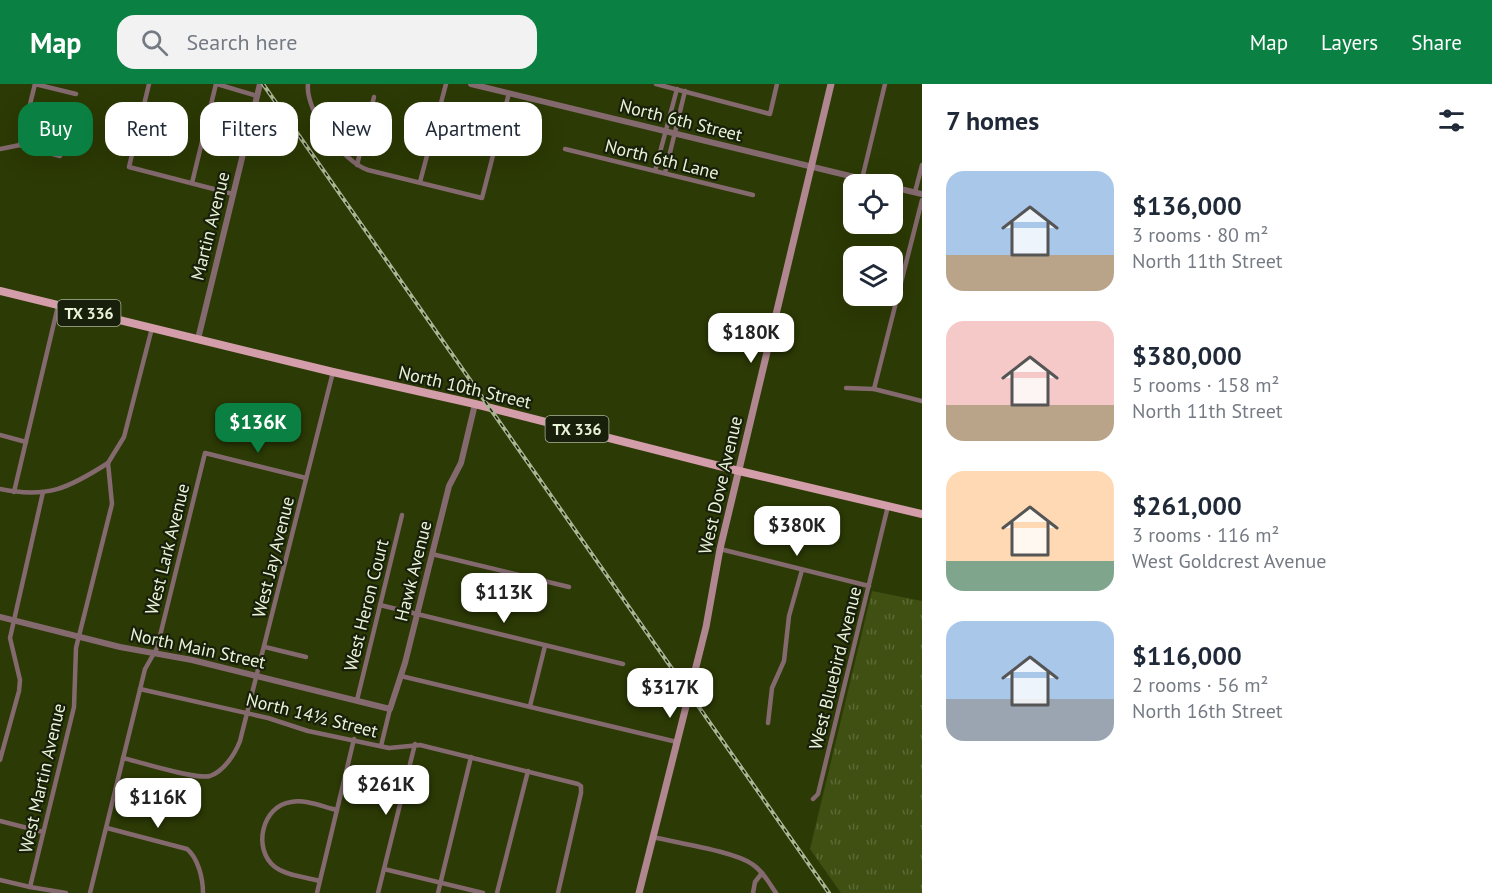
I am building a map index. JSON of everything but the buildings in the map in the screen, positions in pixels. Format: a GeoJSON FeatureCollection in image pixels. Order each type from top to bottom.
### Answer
{"type":"FeatureCollection","features":[{"type":"Feature","properties":{"kind":"main road","name":"West Dove Avenue"},"geometry":{"type":"LineString","coordinates":[[639,893],[706,627],[720,549],[831,84]]}},
{"type":"Feature","properties":{"kind":"main road","name":"North 10th Street"},"geometry":{"type":"LineString","coordinates":[[0,291],[475,404],[739,471],[922,514]]}},
{"type":"Feature","properties":{"kind":"street"},"geometry":{"type":"LineString","coordinates":[[31,102],[35,84],[76,94]]}},
{"type":"Feature","properties":{"kind":"street"},"geometry":{"type":"LineString","coordinates":[[149,84],[129,167],[233,194]]}},
{"type":"Feature","properties":{"kind":"street"},"geometry":{"type":"LineString","coordinates":[[192,183],[216,84],[257,96]]}},
{"type":"Feature","properties":{"kind":"street","name":"Martin Avenue"},"geometry":{"type":"LineString","coordinates":[[198,339],[260,84]]}},
{"type":"Feature","properties":{"kind":"street"},"geometry":{"type":"LineString","coordinates":[[308,84],[310,107],[342,154],[357,165],[368,170],[482,198],[509,93]]}},
{"type":"Feature","properties":{"kind":"street"},"geometry":{"type":"LineString","coordinates":[[420,182],[446,84]]}},
{"type":"Feature","properties":{"kind":"street","name":"North 6th Street"},"geometry":{"type":"LineString","coordinates":[[471,84],[843,175]]}},
{"type":"Feature","properties":{"kind":"street"},"geometry":{"type":"LineString","coordinates":[[656,84],[770,114],[777,84]]}},
{"type":"Feature","properties":{"kind":"street"},"geometry":{"type":"LineString","coordinates":[[863,174],[885,84]]}},
{"type":"Feature","properties":{"kind":"street"},"geometry":{"type":"LineString","coordinates":[[656,171],[677,89]]}},
{"type":"Feature","properties":{"kind":"street"},"geometry":{"type":"LineString","coordinates":[[665,173],[685,91]]}},
{"type":"Feature","properties":{"kind":"street"},"geometry":{"type":"LineString","coordinates":[[357,165],[374,98]]}},
{"type":"Feature","properties":{"kind":"street"},"geometry":{"type":"LineString","coordinates":[[0,149],[18,146]]}},
{"type":"Feature","properties":{"kind":"street","name":"North 6th Lane"},"geometry":{"type":"LineString","coordinates":[[565,149],[753,195]]}},
{"type":"Feature","properties":{"kind":"street"},"geometry":{"type":"LineString","coordinates":[[903,189],[919,193],[922,165]]}},
{"type":"Feature","properties":{"kind":"street"},"geometry":{"type":"LineString","coordinates":[[874,389],[922,200]]}},
{"type":"Feature","properties":{"kind":"street"},"geometry":{"type":"LineString","coordinates":[[14,492],[58,306]]}},
{"type":"Feature","properties":{"kind":"street"},"geometry":{"type":"LineString","coordinates":[[0,489],[28,494],[64,488],[108,463],[124,436],[152,328]]}},
{"type":"Feature","properties":{"kind":"street","name":"West Jay Avenue"},"geometry":{"type":"LineString","coordinates":[[123,758],[205,777],[220,769],[237,748],[248,713],[333,372]]}},
{"type":"Feature","properties":{"kind":"street"},"geometry":{"type":"LineString","coordinates":[[846,388],[874,389],[922,402]]}},
{"type":"Feature","properties":{"kind":"street","name":"Hawk Avenue"},"geometry":{"type":"LineString","coordinates":[[381,746],[418,614],[449,486],[461,463],[475,404]]}},
{"type":"Feature","properties":{"kind":"street"},"geometry":{"type":"LineString","coordinates":[[0,435],[26,442]]}},
{"type":"Feature","properties":{"kind":"street","name":"West Lark Avenue"},"geometry":{"type":"LineString","coordinates":[[90,893],[140,689],[148,660],[154,653],[205,453],[306,478]]}},
{"type":"Feature","properties":{"kind":"street","name":"West Martin Avenue"},"geometry":{"type":"LineString","coordinates":[[30,887],[74,707],[76,651],[112,504],[108,463]]}},
{"type":"Feature","properties":{"kind":"street"},"geometry":{"type":"LineString","coordinates":[[1,760],[20,680],[10,638],[43,492]]}},
{"type":"Feature","properties":{"kind":"street","name":"West Bluebird Avenue"},"geometry":{"type":"LineString","coordinates":[[813,799],[818,794],[888,506]]}},
{"type":"Feature","properties":{"kind":"street","name":"West Heron Court"},"geometry":{"type":"LineString","coordinates":[[357,700],[402,515]]}},
{"type":"Feature","properties":{"kind":"street"},"geometry":{"type":"LineString","coordinates":[[720,549],[869,586]]}},
{"type":"Feature","properties":{"kind":"street"},"geometry":{"type":"LineString","coordinates":[[432,554],[569,587]]}},
{"type":"Feature","properties":{"kind":"street"},"geometry":{"type":"LineString","coordinates":[[768,723],[772,688],[784,661],[789,616],[802,570]]}},
{"type":"Feature","properties":{"kind":"street"},"geometry":{"type":"LineString","coordinates":[[380,605],[623,664]]}},
{"type":"Feature","properties":{"kind":"street","name":"North Main Street"},"geometry":{"type":"LineString","coordinates":[[0,617],[390,709]]}},
{"type":"Feature","properties":{"kind":"street"},"geometry":{"type":"LineString","coordinates":[[530,706],[545,646]]}},
{"type":"Feature","properties":{"kind":"street"},"geometry":{"type":"LineString","coordinates":[[264,647],[306,657]]}},
{"type":"Feature","properties":{"kind":"street"},"geometry":{"type":"LineString","coordinates":[[401,676],[677,742]]}},
{"type":"Feature","properties":{"kind":"street","name":"North 14½ Street"},"geometry":{"type":"LineString","coordinates":[[140,689],[381,746],[394,748],[415,744],[581,786],[558,893]]}},
{"type":"Feature","properties":{"kind":"street"},"geometry":{"type":"LineString","coordinates":[[316,893],[354,739]]}},
{"type":"Feature","properties":{"kind":"street"},"geometry":{"type":"LineString","coordinates":[[378,893],[415,744]]}},
{"type":"Feature","properties":{"kind":"street"},"geometry":{"type":"LineString","coordinates":[[438,893],[471,757]]}},
{"type":"Feature","properties":{"kind":"street"},"geometry":{"type":"LineString","coordinates":[[497,893],[528,771]]}},
{"type":"Feature","properties":{"kind":"street"},"geometry":{"type":"LineString","coordinates":[[320,881],[284,872],[275,867],[264,853],[262,833],[271,813],[288,802],[304,802],[337,810]]}},
{"type":"Feature","properties":{"kind":"street"},"geometry":{"type":"LineString","coordinates":[[0,821],[43,832]]}},
{"type":"Feature","properties":{"kind":"street"},"geometry":{"type":"LineString","coordinates":[[107,828],[187,849],[194,856],[202,879],[203,893]]}},
{"type":"Feature","properties":{"kind":"street"},"geometry":{"type":"LineString","coordinates":[[653,837],[739,857],[762,873],[776,893]]}},
{"type":"Feature","properties":{"kind":"street"},"geometry":{"type":"LineString","coordinates":[[384,869],[483,893]]}},
{"type":"Feature","properties":{"kind":"street"},"geometry":{"type":"LineString","coordinates":[[753,893],[755,882],[762,873]]}},
{"type":"Feature","properties":{"kind":"street"},"geometry":{"type":"LineString","coordinates":[[0,880],[66,893]]}},
{"type":"Feature","properties":{"kind":"green space"},"geometry":{"type":"Polygon","coordinates":[[[872,591],[922,601],[922,893],[841,893],[810,849],[872,591]]]}},
{"type":"Feature","properties":{"kind":"railway"},"geometry":{"type":"LineString","coordinates":[[263,84],[829,893]]}}]}
